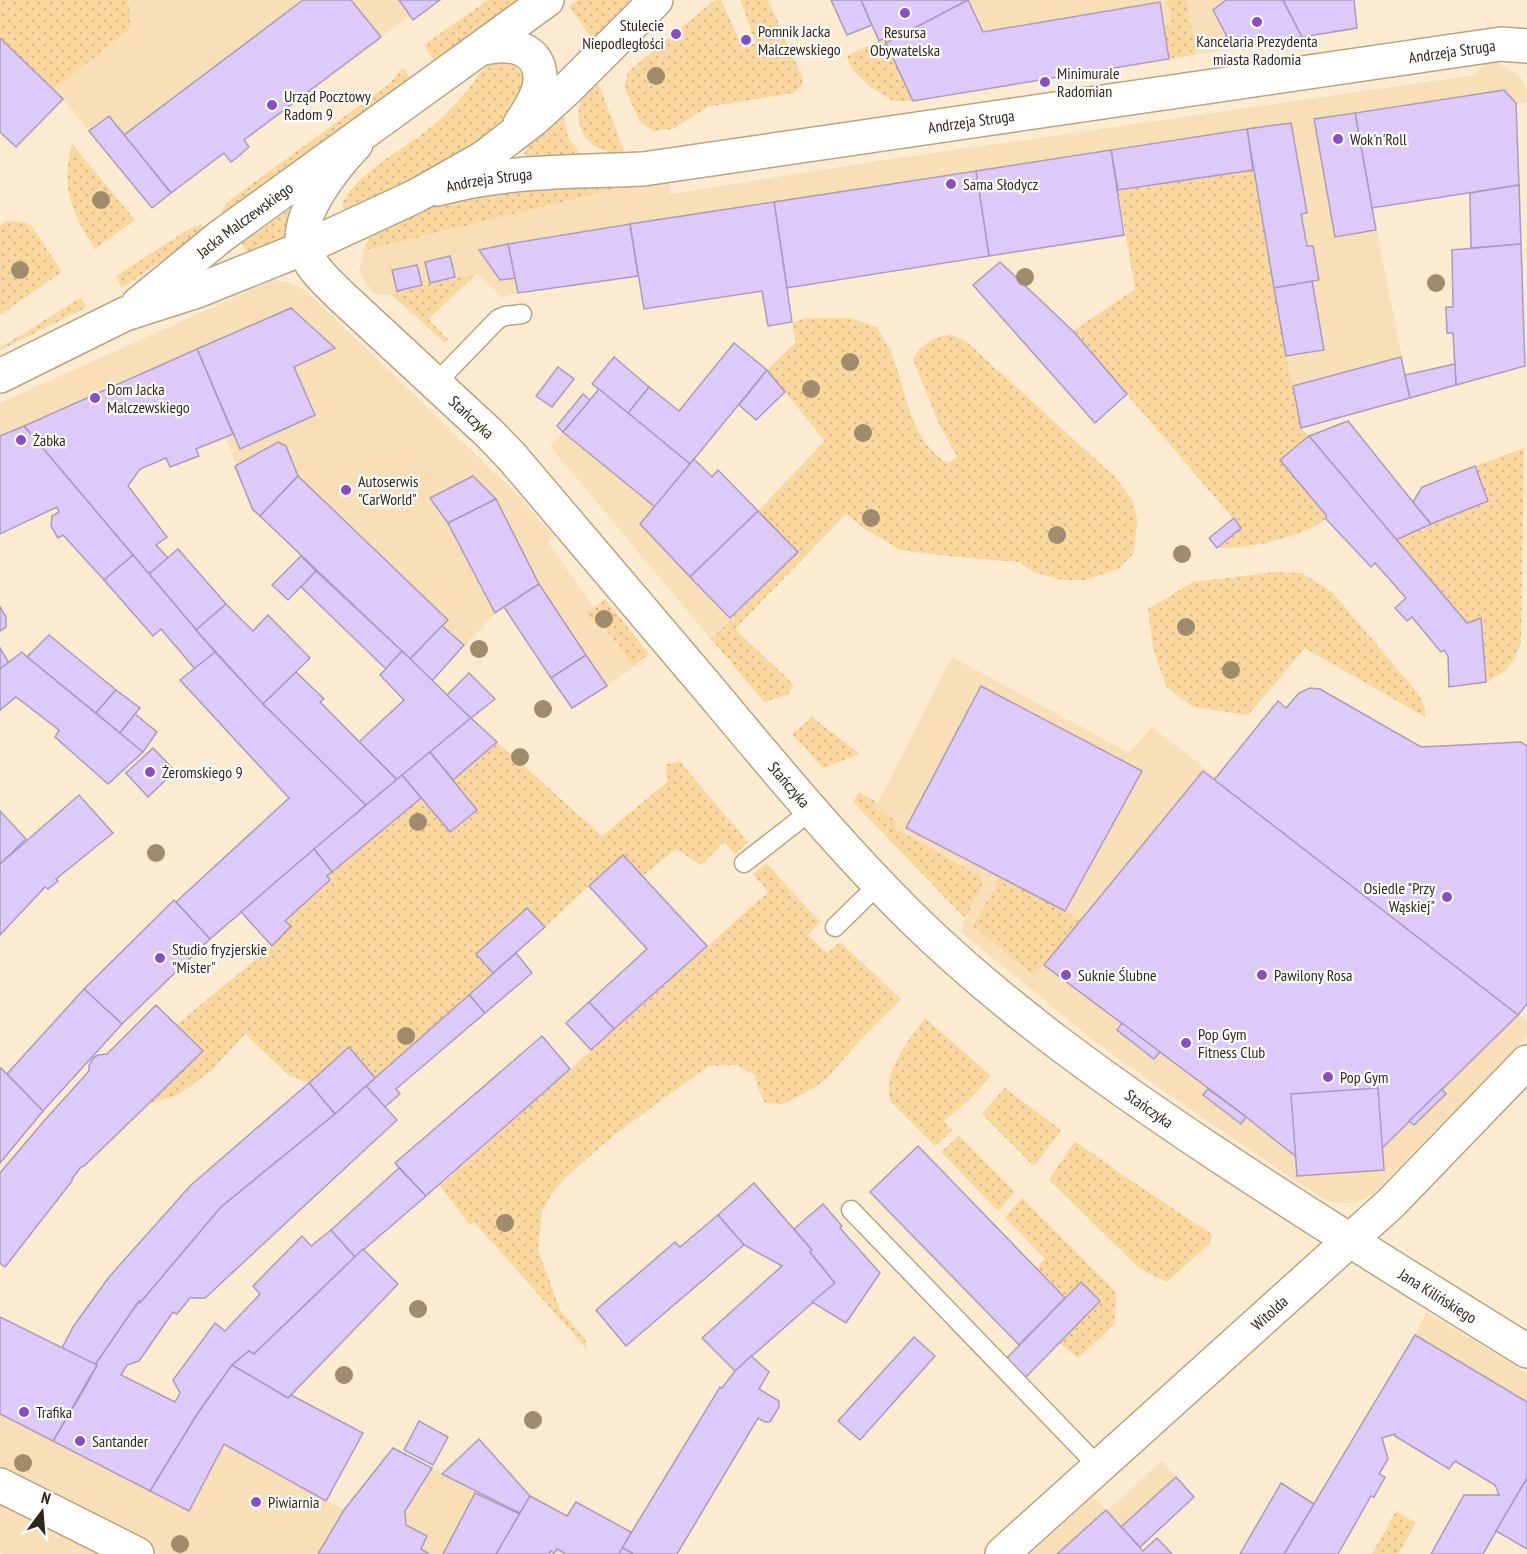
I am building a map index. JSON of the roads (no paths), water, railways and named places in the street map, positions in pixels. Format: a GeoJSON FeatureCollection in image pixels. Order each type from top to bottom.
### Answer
{"type":"FeatureCollection","features":[{"type":"Feature","properties":{"kind":"street","name":"Jacka Malczewskiego"},"geometry":{"type":"LineString","coordinates":[[125,315],[221,236],[484,48],[547,0]]}},
{"type":"Feature","properties":{"kind":"street","name":"Jacka Malczewskiego"},"geometry":{"type":"LineString","coordinates":[[0,376],[125,315],[197,291],[304,248],[416,196],[483,158],[511,138],[567,89],[656,0]]}},
{"type":"Feature","properties":{"kind":"street","name":"Andrzeja Struga"},"geometry":{"type":"LineString","coordinates":[[416,196],[462,182],[500,176],[643,169],[1501,44],[1527,46]]}},
{"type":"Feature","properties":{"kind":"street","name":"Jacka Malczewskiego"},"geometry":{"type":"LineString","coordinates":[[484,48],[509,45],[526,50],[539,71],[540,80],[537,92],[511,138]]}},
{"type":"Feature","properties":{"kind":"street","name":"Jacka Malczewskiego"},"geometry":{"type":"LineString","coordinates":[[304,248],[303,226],[322,187],[350,150],[370,130]]}},
{"type":"Feature","properties":{"kind":"street","name":"Stańczyka"},"geometry":{"type":"LineString","coordinates":[[304,248],[322,278],[512,457],[812,810],[913,919],[1046,1034],[1149,1110],[1348,1240]]}},
{"type":"Feature","properties":{"kind":"street","name":"Witolda"},"geometry":{"type":"LineString","coordinates":[[1002,1554],[1390,1204],[1527,1062]]}},
{"type":"Feature","properties":{"kind":"street","name":"Jana Kilińskiego"},"geometry":{"type":"LineString","coordinates":[[1348,1240],[1527,1351]]}},
{"type":"Feature","properties":{"kind":"street"},"geometry":{"type":"LineString","coordinates":[[0,1485],[137,1554]]}},
{"type":"Feature","properties":{"kind":"lane"},"geometry":{"type":"LineString","coordinates":[[436,383],[498,319],[522,314]]}},
{"type":"Feature","properties":{"kind":"lane"},"geometry":{"type":"LineString","coordinates":[[744,863],[812,810]]}},
{"type":"Feature","properties":{"kind":"lane"},"geometry":{"type":"LineString","coordinates":[[835,927],[879,884]]}},
{"type":"Feature","properties":{"kind":"lane"},"geometry":{"type":"LineString","coordinates":[[851,1210],[1098,1466]]}},
{"type":"Feature","properties":{"kind":"place","name":"Resursa Obywatelska"},"geometry":{"type":"Point","coordinates":[905,13]}},
{"type":"Feature","properties":{"kind":"place","name":"Kancelaria Prezydenta miasta Radomia"},"geometry":{"type":"Point","coordinates":[1257,22]}},
{"type":"Feature","properties":{"kind":"place","name":"Stulecie Niepodległości"},"geometry":{"type":"Point","coordinates":[676,34]}},
{"type":"Feature","properties":{"kind":"place","name":"Pomnik Jacka Malczewskiego"},"geometry":{"type":"Point","coordinates":[746,40]}},
{"type":"Feature","properties":{"kind":"place","name":"Minimurale Radomian"},"geometry":{"type":"Point","coordinates":[1045,82]}},
{"type":"Feature","properties":{"kind":"place","name":"Urząd Pocztowy Radom 9"},"geometry":{"type":"Point","coordinates":[272,105]}},
{"type":"Feature","properties":{"kind":"place","name":"Wok'n'Roll"},"geometry":{"type":"Point","coordinates":[1338,139]}},
{"type":"Feature","properties":{"kind":"place","name":"Sama Słodycz"},"geometry":{"type":"Point","coordinates":[951,184]}},
{"type":"Feature","properties":{"kind":"place","name":"Dom Jacka Malczewskiego"},"geometry":{"type":"Point","coordinates":[95,398]}},
{"type":"Feature","properties":{"kind":"place","name":"Żabka"},"geometry":{"type":"Point","coordinates":[21,440]}},
{"type":"Feature","properties":{"kind":"place","name":"Autoserwis \"CarWorld\""},"geometry":{"type":"Point","coordinates":[346,490]}},
{"type":"Feature","properties":{"kind":"place","name":"Żeromskiego 9"},"geometry":{"type":"Point","coordinates":[150,772]}},
{"type":"Feature","properties":{"kind":"place","name":"Osiedle \"Przy Wąskiej\""},"geometry":{"type":"Point","coordinates":[1447,897]}},
{"type":"Feature","properties":{"kind":"place","name":"Studio fryzjerskie \"Mister\""},"geometry":{"type":"Point","coordinates":[160,958]}},
{"type":"Feature","properties":{"kind":"place","name":"Suknie Ślubne"},"geometry":{"type":"Point","coordinates":[1066,975]}},
{"type":"Feature","properties":{"kind":"place","name":"Pawilony Rosa"},"geometry":{"type":"Point","coordinates":[1262,975]}},
{"type":"Feature","properties":{"kind":"place","name":"Pop Gym Fitness Club"},"geometry":{"type":"Point","coordinates":[1186,1043]}},
{"type":"Feature","properties":{"kind":"place","name":"Pop Gym"},"geometry":{"type":"Point","coordinates":[1328,1077]}},
{"type":"Feature","properties":{"kind":"place","name":"Trafika"},"geometry":{"type":"Point","coordinates":[24,1412]}},
{"type":"Feature","properties":{"kind":"place","name":"Santander"},"geometry":{"type":"Point","coordinates":[80,1441]}},
{"type":"Feature","properties":{"kind":"place","name":"Piwiarnia"},"geometry":{"type":"Point","coordinates":[256,1502]}}]}
